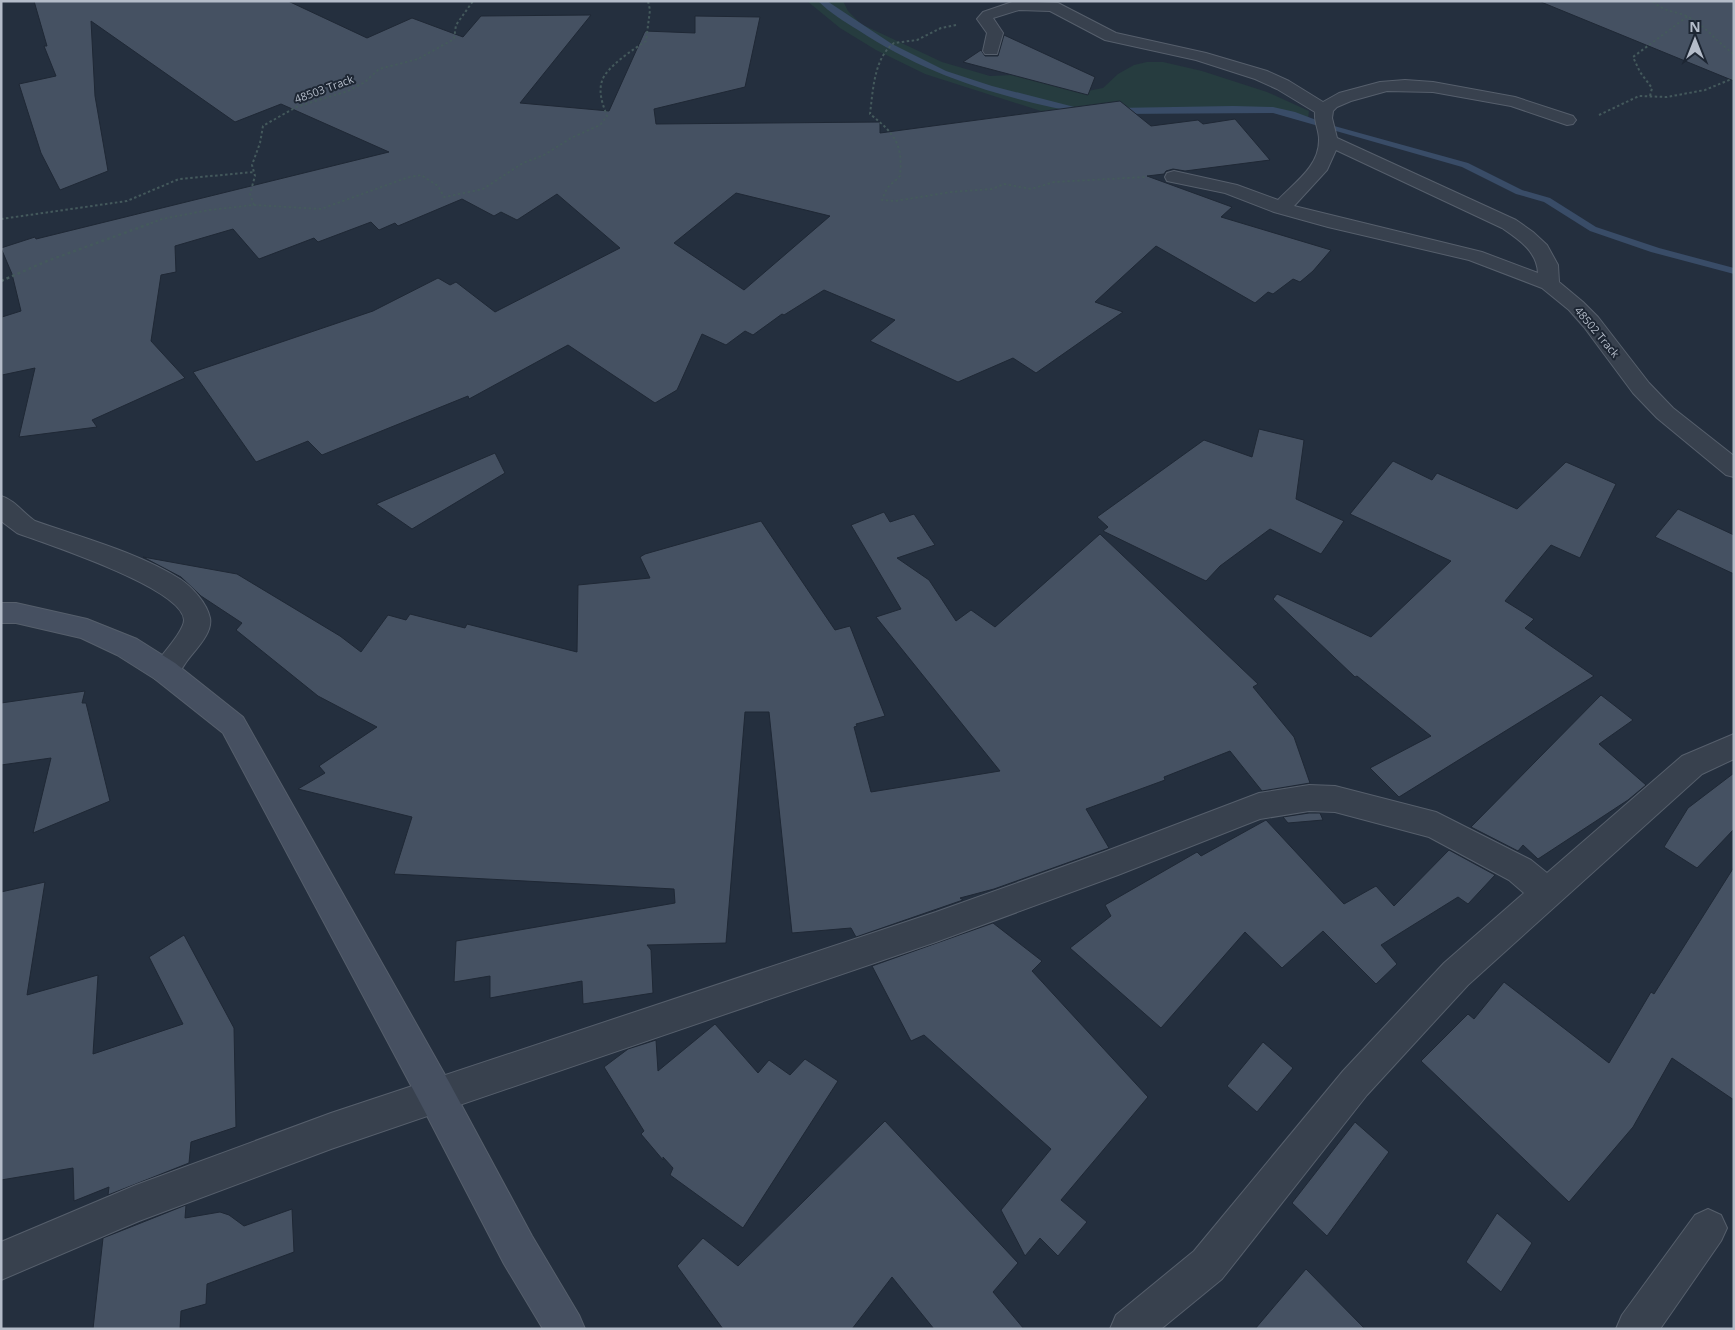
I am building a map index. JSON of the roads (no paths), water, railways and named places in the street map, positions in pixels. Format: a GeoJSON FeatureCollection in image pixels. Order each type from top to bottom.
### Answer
{"type":"FeatureCollection","features":[{"type":"Feature","properties":{"kind":"street"},"geometry":{"type":"LineString","coordinates":[[991,51],[994,31],[986,23],[985,19],[988,15],[1018,5],[1053,6],[1111,37],[1200,56],[1261,75],[1282,85],[1324,114]]}},
{"type":"Feature","properties":{"kind":"street"},"geometry":{"type":"LineString","coordinates":[[1281,208],[1321,166],[1327,153],[1328,142],[1324,114],[1331,103],[1345,97],[1386,86],[1433,87],[1514,102],[1567,120]]}},
{"type":"Feature","properties":{"kind":"street"},"geometry":{"type":"LineString","coordinates":[[1328,142],[1376,161],[1439,192],[1479,207],[1503,219],[1535,244],[1544,256],[1550,274],[1549,284]]}},
{"type":"Feature","properties":{"kind":"street","name":"48502 Track"},"geometry":{"type":"LineString","coordinates":[[1174,176],[1230,189],[1281,208],[1335,223],[1475,256],[1549,284],[1576,306],[1591,322],[1640,388],[1665,413],[1734,469]]}},
{"type":"Feature","properties":{"kind":"street"},"geometry":{"type":"LineString","coordinates":[[1,505],[16,521],[26,527],[131,566],[172,587],[191,605],[197,619],[194,631],[165,671]]}},
{"type":"Feature","properties":{"kind":"street"},"geometry":{"type":"LineString","coordinates":[[1,613],[16,613],[87,630],[127,648],[165,671],[233,725],[436,1095],[518,1250],[565,1329]]}},
{"type":"Feature","properties":{"kind":"street"},"geometry":{"type":"LineString","coordinates":[[1130,1329],[1208,1265],[1355,1083],[1456,974],[1692,765],[1734,746]]}},
{"type":"Feature","properties":{"kind":"street"},"geometry":{"type":"LineString","coordinates":[[1,1261],[136,1204],[331,1131],[936,927],[1107,865],[1259,806],[1309,798],[1336,799],[1436,825],[1520,870],[1547,892]]}},
{"type":"Feature","properties":{"kind":"street"},"geometry":{"type":"LineString","coordinates":[[1636,1329],[1708,1228]]}},
{"type":"Feature","properties":{"kind":"waterway"},"geometry":{"type":"LineString","coordinates":[[822,1],[855,25],[889,46],[943,73],[989,88],[1086,111]]}},
{"type":"Feature","properties":{"kind":"waterway"},"geometry":{"type":"LineString","coordinates":[[1115,111],[1233,109],[1273,110],[1295,115],[1324,126],[1465,165],[1519,192],[1547,200],[1593,229],[1655,250],[1734,271]]}}]}
